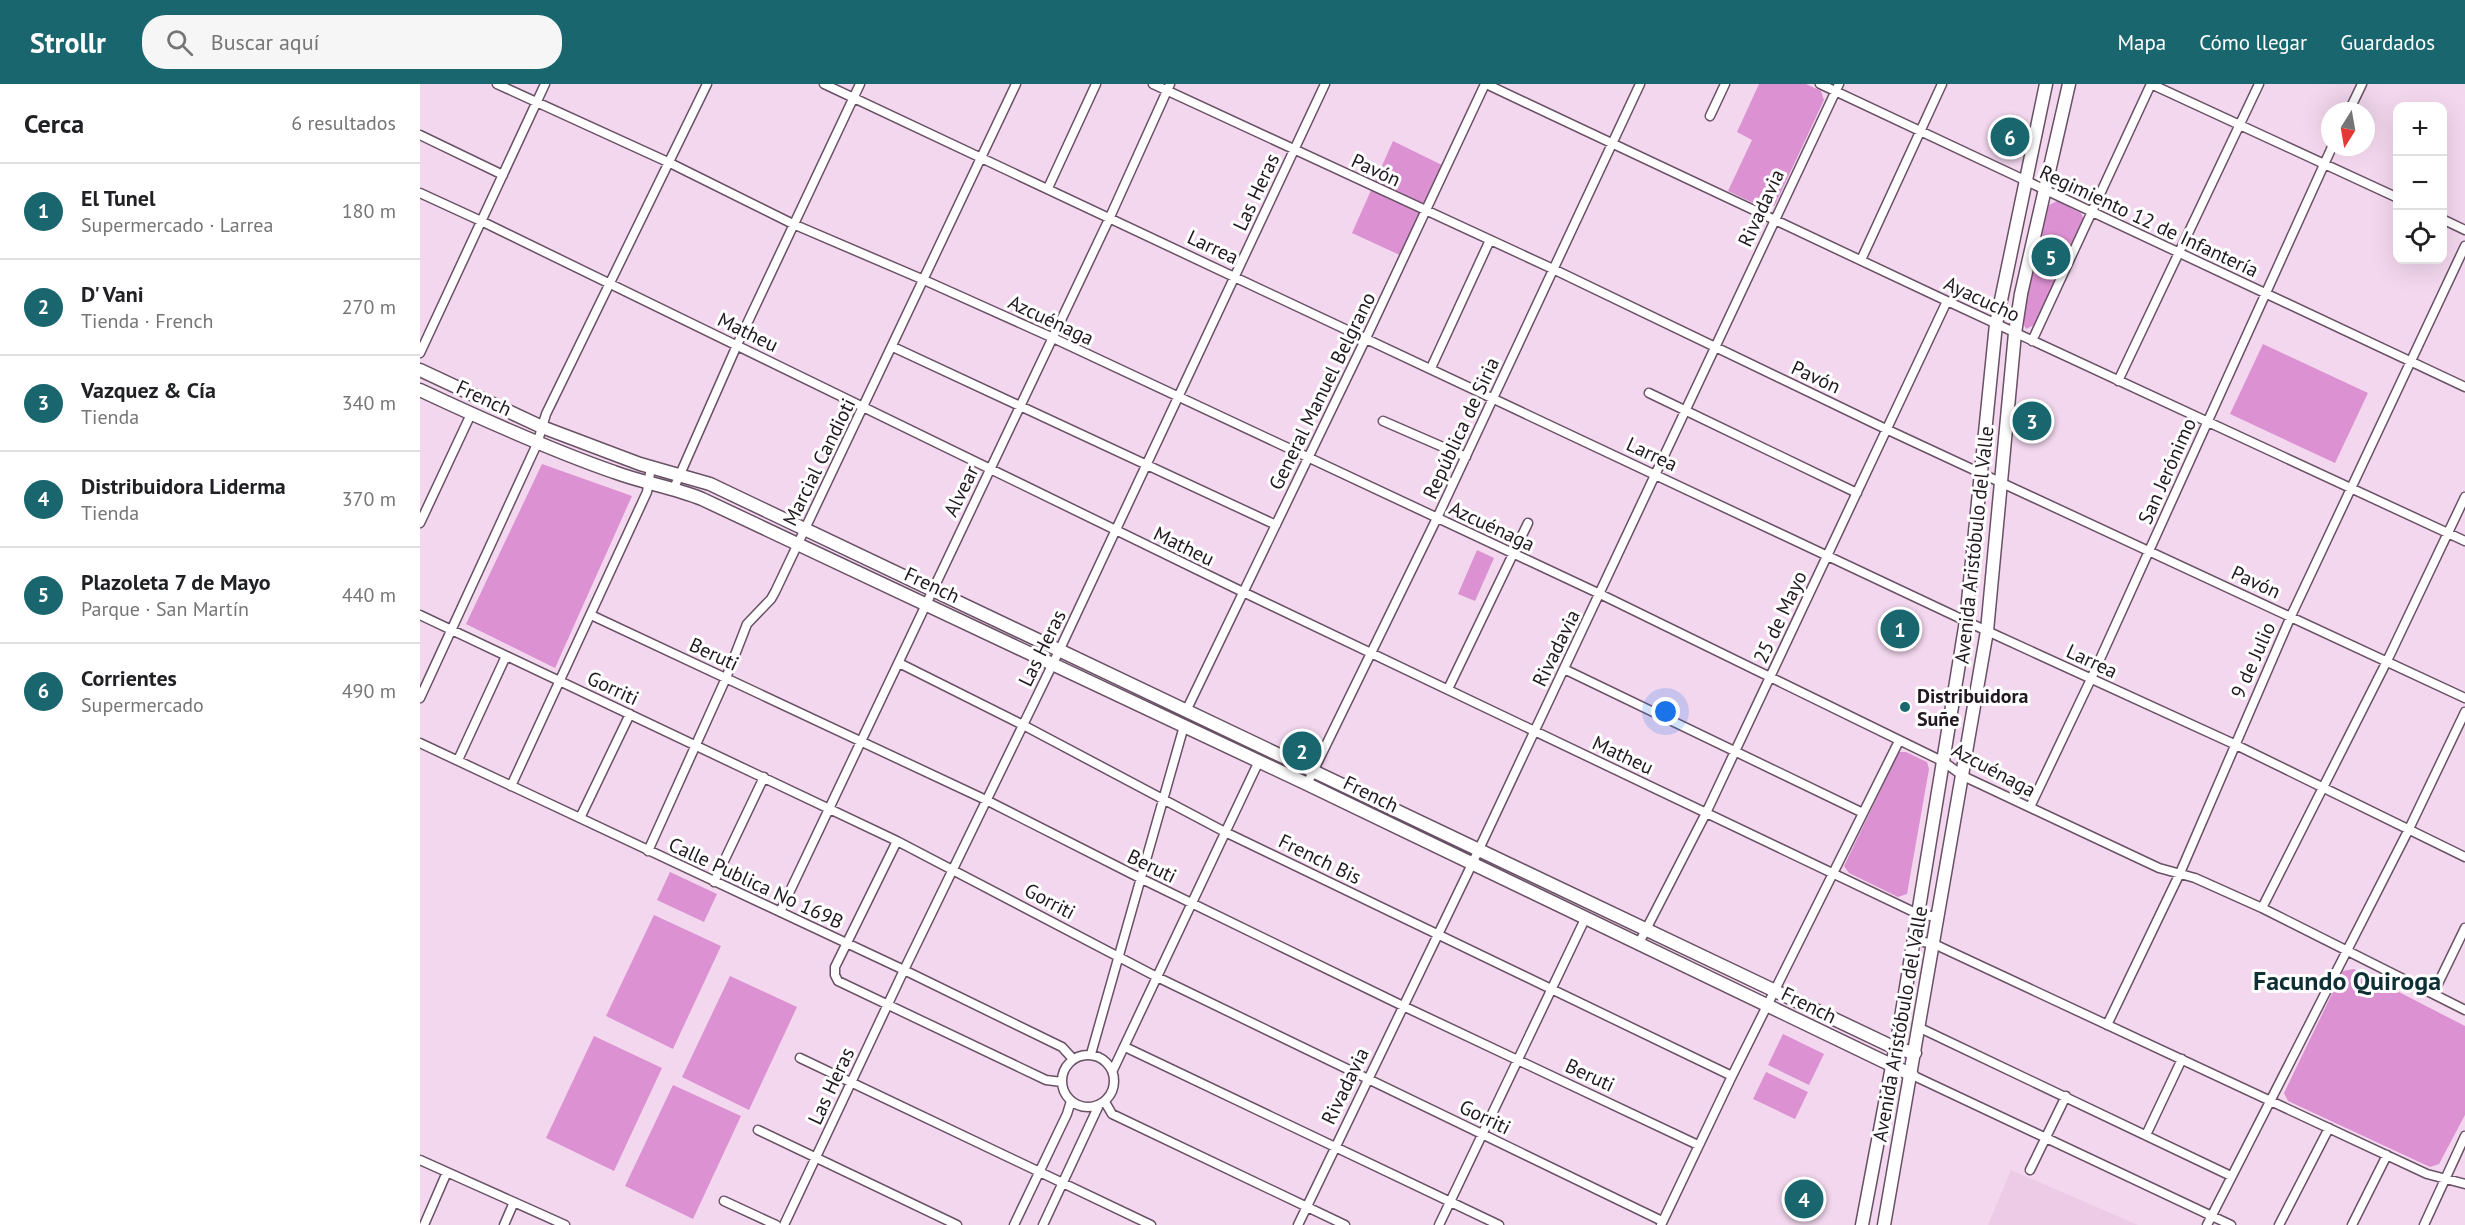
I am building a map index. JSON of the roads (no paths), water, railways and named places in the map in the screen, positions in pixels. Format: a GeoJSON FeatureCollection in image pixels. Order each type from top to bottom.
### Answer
{"type":"FeatureCollection","features":[{"type":"Feature","properties":{"kind":"main road","name":"Avenida Aristóbulo del Valle"},"geometry":{"type":"LineString","coordinates":[[1862,1225],[1914,940],[1966,621],[1996,324],[2046,84]]}},
{"type":"Feature","properties":{"kind":"main road","name":"Avenida Aristóbulo del Valle"},"geometry":{"type":"LineString","coordinates":[[1884,1225],[1912,1075],[1987,631],[2015,333],[2069,84]]}},
{"type":"Feature","properties":{"kind":"main road","name":"French"},"geometry":{"type":"LineString","coordinates":[[420,370],[542,427],[651,467],[679,473],[710,484],[1895,1048],[1915,1053]]}},
{"type":"Feature","properties":{"kind":"main road","name":"French"},"geometry":{"type":"LineString","coordinates":[[420,390],[537,444],[617,473],[674,488],[797,543],[1259,761],[1912,1075]]}},
{"type":"Feature","properties":{"kind":"street","name":"Azcuénaga"},"geometry":{"type":"LineString","coordinates":[[497,84],[670,163],[793,224],[1052,338],[1600,594],[1944,762],[1963,776],[2159,868],[2180,873],[2262,908],[2465,1010]]}},
{"type":"Feature","properties":{"kind":"street"},"geometry":{"type":"LineString","coordinates":[[420,353],[545,84]]}},
{"type":"Feature","properties":{"kind":"street"},"geometry":{"type":"LineString","coordinates":[[420,698],[537,444],[546,414],[670,163],[706,84]]}},
{"type":"Feature","properties":{"kind":"street","name":"Larrea"},"geometry":{"type":"LineString","coordinates":[[824,84],[1987,631],[2234,744],[2465,857]]}},
{"type":"Feature","properties":{"kind":"street"},"geometry":{"type":"LineString","coordinates":[[674,488],[793,224],[861,84]]}},
{"type":"Feature","properties":{"kind":"street","name":"Marcial Candioti"},"geometry":{"type":"LineString","coordinates":[[648,851],[697,745],[747,624],[771,599],[803,528],[864,408],[1016,84]]}},
{"type":"Feature","properties":{"kind":"street"},"geometry":{"type":"LineString","coordinates":[[1048,188],[1096,84]]}},
{"type":"Feature","properties":{"kind":"street","name":"Pavón"},"geometry":{"type":"LineString","coordinates":[[1154,84],[1169,87],[1294,150],[1553,269],[1888,430],[2465,698]]}},
{"type":"Feature","properties":{"kind":"street","name":"Las Heras"},"geometry":{"type":"LineString","coordinates":[[784,1225],[1148,464],[1325,84]]}},
{"type":"Feature","properties":{"kind":"street","name":"Ayacucho"},"geometry":{"type":"LineString","coordinates":[[1485,84],[2465,542]]}},
{"type":"Feature","properties":{"kind":"street","name":"General Manuel Belgrano"},"geometry":{"type":"LineString","coordinates":[[1186,711],[1366,338],[1485,84]]}},
{"type":"Feature","properties":{"kind":"street","name":"República de Siria"},"geometry":{"type":"LineString","coordinates":[[1307,784],[1437,518],[1640,84]]}},
{"type":"Feature","properties":{"kind":"street"},"geometry":{"type":"LineString","coordinates":[[1710,116],[1725,84]]}},
{"type":"Feature","properties":{"kind":"street","name":"Regimiento 12 de Infantería"},"geometry":{"type":"LineString","coordinates":[[1820,84],[1837,88],[2092,213],[2465,387]]}},
{"type":"Feature","properties":{"kind":"street"},"geometry":{"type":"LineString","coordinates":[[1861,260],[1942,84]]}},
{"type":"Feature","properties":{"kind":"street"},"geometry":{"type":"LineString","coordinates":[[2032,340],[2151,84],[2393,196]]}},
{"type":"Feature","properties":{"kind":"street"},"geometry":{"type":"LineString","coordinates":[[2118,381],[2259,84]]}},
{"type":"Feature","properties":{"kind":"street"},"geometry":{"type":"LineString","coordinates":[[2353,102],[2362,84]]}},
{"type":"Feature","properties":{"kind":"street","name":"Alvear"},"geometry":{"type":"LineString","coordinates":[[780,912],[1110,217],[1169,87]]}},
{"type":"Feature","properties":{"kind":"street","name":"Rivadavia"},"geometry":{"type":"LineString","coordinates":[[1298,1225],[1600,594],[1684,409],[1837,88]]}},
{"type":"Feature","properties":{"kind":"street"},"geometry":{"type":"LineString","coordinates":[[420,135],[503,175]]}},
{"type":"Feature","properties":{"kind":"street","name":"San Jerónimo"},"geometry":{"type":"LineString","coordinates":[[2030,807],[2091,679],[2328,156]]}},
{"type":"Feature","properties":{"kind":"street","name":"Matheu"},"geometry":{"type":"LineString","coordinates":[[420,193],[737,345],[1115,531],[1706,813],[1918,914],[1938,917]]}},
{"type":"Feature","properties":{"kind":"street"},"geometry":{"type":"LineString","coordinates":[[2447,221],[2465,230]]}},
{"type":"Feature","properties":{"kind":"street"},"geometry":{"type":"LineString","coordinates":[[1431,368],[1490,240]]}},
{"type":"Feature","properties":{"kind":"street","name":"9 de Julio"},"geometry":{"type":"LineString","coordinates":[[2107,1025],[2180,873],[2291,616],[2353,489],[2465,246]]}},
{"type":"Feature","properties":{"kind":"street","name":"25 de Mayo"},"geometry":{"type":"LineString","coordinates":[[1638,945],[1736,752],[1947,301]]}},
{"type":"Feature","properties":{"kind":"street"},"geometry":{"type":"LineString","coordinates":[[893,347],[1276,525]]}},
{"type":"Feature","properties":{"kind":"street"},"geometry":{"type":"LineString","coordinates":[[1649,393],[1857,493]]}},
{"type":"Feature","properties":{"kind":"street"},"geometry":{"type":"LineString","coordinates":[[420,524],[471,414]]}},
{"type":"Feature","properties":{"kind":"street"},"geometry":{"type":"LineString","coordinates":[[1383,421],[1466,457]]}},
{"type":"Feature","properties":{"kind":"street"},"geometry":{"type":"LineString","coordinates":[[511,786],[647,492],[651,467]]}},
{"type":"Feature","properties":{"kind":"street"},"geometry":{"type":"LineString","coordinates":[[2262,908],[2465,497]]}},
{"type":"Feature","properties":{"kind":"street"},"geometry":{"type":"LineString","coordinates":[[1448,688],[1528,522]]}},
{"type":"Feature","properties":{"kind":"street","name":"Gorriti"},"geometry":{"type":"LineString","coordinates":[[420,615],[897,840],[1157,977],[1483,1134],[1661,1223]]}},
{"type":"Feature","properties":{"kind":"street","name":"Beruti"},"geometry":{"type":"LineString","coordinates":[[591,615],[986,800],[1192,904],[1698,1145]]}},
{"type":"Feature","properties":{"kind":"street"},"geometry":{"type":"LineString","coordinates":[[458,760],[506,656]]}},
{"type":"Feature","properties":{"kind":"street","name":"French Bis"},"geometry":{"type":"LineString","coordinates":[[898,663],[1023,725],[1225,832],[1732,1076]]}},
{"type":"Feature","properties":{"kind":"street"},"geometry":{"type":"LineString","coordinates":[[1564,669],[1863,813]]}},
{"type":"Feature","properties":{"kind":"street"},"geometry":{"type":"LineString","coordinates":[[2207,1225],[2409,829],[2465,712]]}},
{"type":"Feature","properties":{"kind":"street"},"geometry":{"type":"LineString","coordinates":[[580,818],[630,714]]}},
{"type":"Feature","properties":{"kind":"street"},"geometry":{"type":"LineString","coordinates":[[1091,1054],[1184,726]]}},
{"type":"Feature","properties":{"kind":"street"},"geometry":{"type":"LineString","coordinates":[[1661,1223],[1899,741]]}},
{"type":"Feature","properties":{"kind":"street","name":"Calle Publica No 169B"},"geometry":{"type":"LineString","coordinates":[[420,743],[904,970],[1062,1047],[1073,1059]]}},
{"type":"Feature","properties":{"kind":"street"},"geometry":{"type":"LineString","coordinates":[[1043,1225],[1102,1103],[1114,1087],[1113,1070],[1259,761]]}},
{"type":"Feature","properties":{"kind":"street"},"geometry":{"type":"LineString","coordinates":[[714,882],[764,777]]}},
{"type":"Feature","properties":{"kind":"street"},"geometry":{"type":"LineString","coordinates":[[897,840],[836,967],[835,975],[838,981],[1046,1080],[1062,1082]]}},
{"type":"Feature","properties":{"kind":"street"},"geometry":{"type":"LineString","coordinates":[[1439,1225],[1585,919]]}},
{"type":"Feature","properties":{"kind":"street"},"geometry":{"type":"LineString","coordinates":[[2433,994],[2465,928]]}},
{"type":"Feature","properties":{"kind":"street"},"geometry":{"type":"LineString","coordinates":[[1914,940],[1934,944],[2427,1173],[2465,1184]]}},
{"type":"Feature","properties":{"kind":"street"},"geometry":{"type":"LineString","coordinates":[[1920,1028],[2232,1176]]}},
{"type":"Feature","properties":{"kind":"street"},"geometry":{"type":"LineString","coordinates":[[1125,1047],[1499,1225]]}},
{"type":"Feature","properties":{"kind":"street"},"geometry":{"type":"LineString","coordinates":[[1102,1103],[1085,1107],[1071,1101],[1066,1095],[1062,1082],[1066,1065],[1073,1059],[1091,1054],[1104,1059],[1113,1070]]}},
{"type":"Feature","properties":{"kind":"street"},"geometry":{"type":"LineString","coordinates":[[800,1058],[1151,1225]]}},
{"type":"Feature","properties":{"kind":"street"},"geometry":{"type":"LineString","coordinates":[[2146,1135],[2182,1059]]}},
{"type":"Feature","properties":{"kind":"street","name":"French"},"geometry":{"type":"LineString","coordinates":[[1912,1075],[2231,1225]]}},
{"type":"Feature","properties":{"kind":"street"},"geometry":{"type":"LineString","coordinates":[[2030,1170],[2066,1096]]}},
{"type":"Feature","properties":{"kind":"street"},"geometry":{"type":"LineString","coordinates":[[1014,1225],[1071,1101]]}},
{"type":"Feature","properties":{"kind":"street"},"geometry":{"type":"LineString","coordinates":[[1102,1103],[1112,1114],[1345,1225]]}},
{"type":"Feature","properties":{"kind":"street"},"geometry":{"type":"LineString","coordinates":[[2279,1225],[2329,1128]]}},
{"type":"Feature","properties":{"kind":"street"},"geometry":{"type":"LineString","coordinates":[[758,1130],[957,1225]]}},
{"type":"Feature","properties":{"kind":"street"},"geometry":{"type":"LineString","coordinates":[[2426,1224],[2444,1178],[2465,1136]]}},
{"type":"Feature","properties":{"kind":"street"},"geometry":{"type":"LineString","coordinates":[[2352,1225],[2387,1155]]}},
{"type":"Feature","properties":{"kind":"street"},"geometry":{"type":"LineString","coordinates":[[420,1160],[565,1225]]}},
{"type":"Feature","properties":{"kind":"street"},"geometry":{"type":"LineString","coordinates":[[424,1225],[447,1172]]}},
{"type":"Feature","properties":{"kind":"street"},"geometry":{"type":"LineString","coordinates":[[724,1201],[776,1225]]}},
{"type":"Feature","properties":{"kind":"street"},"geometry":{"type":"LineString","coordinates":[[504,1225],[514,1202]]}},
{"type":"Feature","properties":{"kind":"place","name":"Corrientes"},"geometry":{"type":"Point","coordinates":[2010,137]}},
{"type":"Feature","properties":{"kind":"place","name":"Plazoleta 7 de Mayo"},"geometry":{"type":"Point","coordinates":[2051,257]}},
{"type":"Feature","properties":{"kind":"place","name":"Vazquez & Cía"},"geometry":{"type":"Point","coordinates":[2032,421]}},
{"type":"Feature","properties":{"kind":"place","name":"El Tunel"},"geometry":{"type":"Point","coordinates":[1900,629]}},
{"type":"Feature","properties":{"kind":"place","name":"Distribuidora Suñe"},"geometry":{"type":"Point","coordinates":[1905,707]}},
{"type":"Feature","properties":{"kind":"place","name":"D' Vani"},"geometry":{"type":"Point","coordinates":[1302,751]}},
{"type":"Feature","properties":{"kind":"place","name":"Distribuidora Liderma"},"geometry":{"type":"Point","coordinates":[1804,1199]}},
{"type":"Feature","properties":{"kind":"district","name":"Facundo Quiroga"},"geometry":{"type":"Point","coordinates":[2347,980]}}]}
